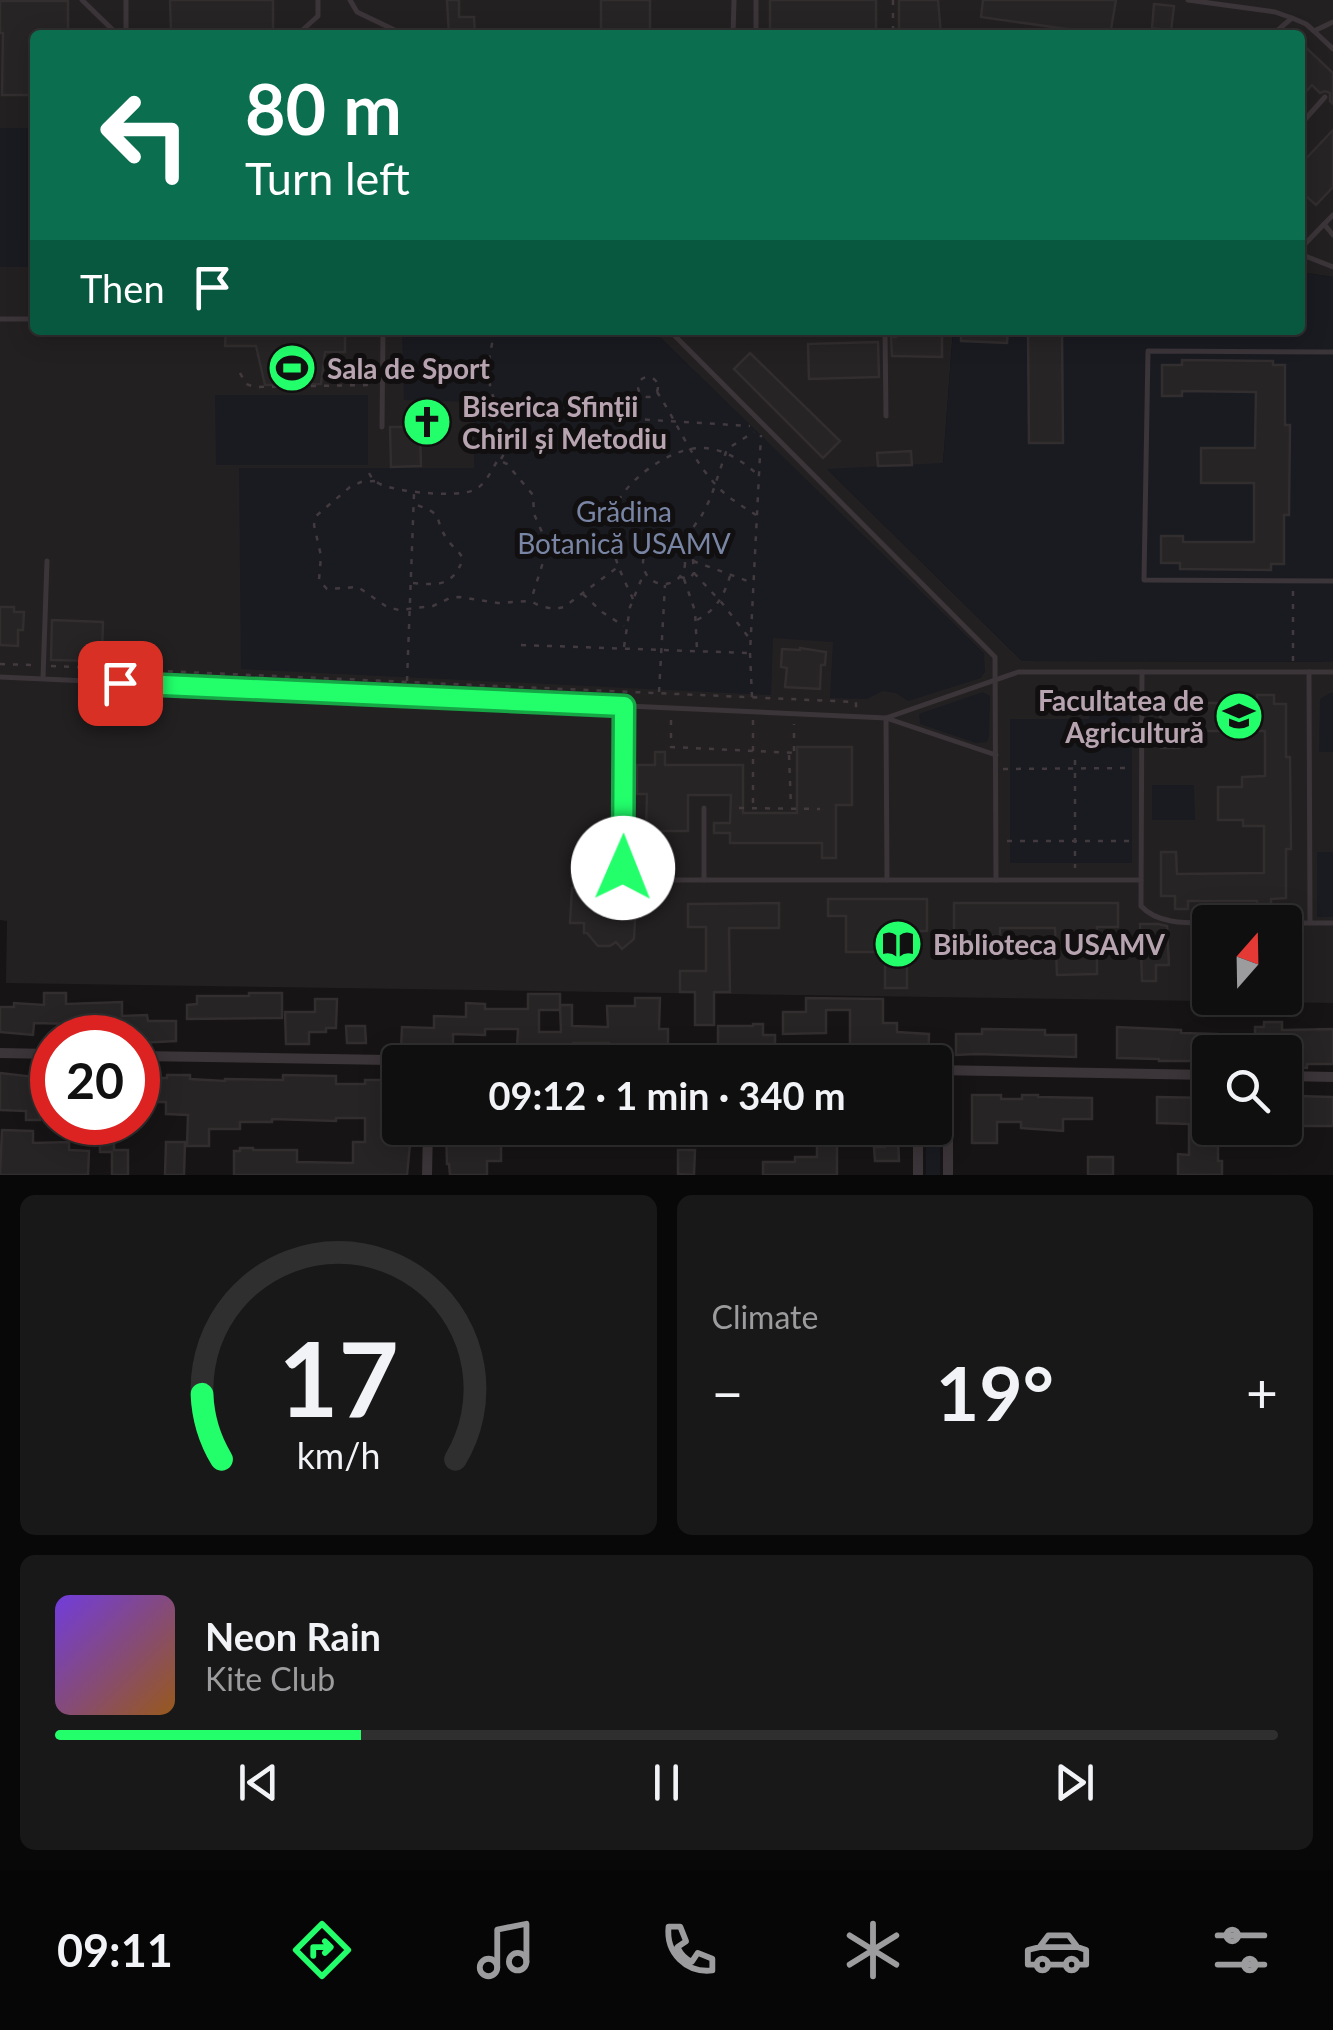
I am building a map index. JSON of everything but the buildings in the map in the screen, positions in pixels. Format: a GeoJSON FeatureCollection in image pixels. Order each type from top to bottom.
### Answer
{"type":"FeatureCollection","features":[{"type":"Feature","properties":{"kind":"street"},"geometry":{"type":"LineString","coordinates":[[0,1053],[30,1054]]}},
{"type":"Feature","properties":{"kind":"street"},"geometry":{"type":"LineString","coordinates":[[160,1056],[382,1061]]}},
{"type":"Feature","properties":{"kind":"street"},"geometry":{"type":"LineString","coordinates":[[952,1070],[1192,1075]]}},
{"type":"Feature","properties":{"kind":"street"},"geometry":{"type":"LineString","coordinates":[[1302,1076],[1333,1077]]}},
{"type":"Feature","properties":{"kind":"street"},"geometry":{"type":"LineString","coordinates":[[427,1175],[428,1145]]}},
{"type":"Feature","properties":{"kind":"street"},"geometry":{"type":"LineString","coordinates":[[918,1145],[918,1175]]}},
{"type":"Feature","properties":{"kind":"street"},"geometry":{"type":"LineString","coordinates":[[948,1145],[948,1175]]}},
{"type":"Feature","properties":{"kind":"lane"},"geometry":{"type":"LineString","coordinates":[[82,0],[113,30]]}},
{"type":"Feature","properties":{"kind":"lane"},"geometry":{"type":"LineString","coordinates":[[126,0],[126,30]]}},
{"type":"Feature","properties":{"kind":"lane"},"geometry":{"type":"LineString","coordinates":[[303,30],[318,16],[318,0]]}},
{"type":"Feature","properties":{"kind":"lane"},"geometry":{"type":"LineString","coordinates":[[350,0],[357,12],[395,30]]}},
{"type":"Feature","properties":{"kind":"lane"},"geometry":{"type":"LineString","coordinates":[[734,0],[734,30]]}},
{"type":"Feature","properties":{"kind":"lane"},"geometry":{"type":"LineString","coordinates":[[756,0],[756,30]]}},
{"type":"Feature","properties":{"kind":"lane"},"geometry":{"type":"LineString","coordinates":[[1188,0],[1292,18],[1306,24],[1333,49]]}},
{"type":"Feature","properties":{"kind":"lane"},"geometry":{"type":"LineString","coordinates":[[1278,30],[1292,18]]}},
{"type":"Feature","properties":{"kind":"lane"},"geometry":{"type":"LineString","coordinates":[[1314,31],[1333,22]]}},
{"type":"Feature","properties":{"kind":"lane"},"geometry":{"type":"LineString","coordinates":[[1305,119],[1325,97]]}},
{"type":"Feature","properties":{"kind":"lane"},"geometry":{"type":"LineString","coordinates":[[1305,246],[1333,215]]}},
{"type":"Feature","properties":{"kind":"lane"},"geometry":{"type":"LineString","coordinates":[[1324,224],[1333,235]]}},
{"type":"Feature","properties":{"kind":"lane"},"geometry":{"type":"LineString","coordinates":[[1305,254],[1333,268]]}},
{"type":"Feature","properties":{"kind":"lane"},"geometry":{"type":"LineString","coordinates":[[0,319],[30,319]]}},
{"type":"Feature","properties":{"kind":"lane"},"geometry":{"type":"LineString","coordinates":[[382,427],[383,335]]}},
{"type":"Feature","properties":{"kind":"lane"},"geometry":{"type":"LineString","coordinates":[[675,335],[996,657],[996,880]]}},
{"type":"Feature","properties":{"kind":"lane"},"geometry":{"type":"LineString","coordinates":[[886,335],[886,416]]}},
{"type":"Feature","properties":{"kind":"lane"},"geometry":{"type":"LineString","coordinates":[[1333,352],[1148,351],[1144,580],[1333,581]]}},
{"type":"Feature","properties":{"kind":"lane"},"geometry":{"type":"LineString","coordinates":[[43,680],[47,561]]}},
{"type":"Feature","properties":{"kind":"lane"},"geometry":{"type":"LineString","coordinates":[[886,718],[1018,672],[1333,672]]}},
{"type":"Feature","properties":{"kind":"lane"},"geometry":{"type":"LineString","coordinates":[[1142,672],[1141,906],[1145,912],[1192,923]]}},
{"type":"Feature","properties":{"kind":"lane"},"geometry":{"type":"LineString","coordinates":[[1309,672],[1310,923]]}},
{"type":"Feature","properties":{"kind":"lane"},"geometry":{"type":"LineString","coordinates":[[0,678],[886,718],[996,756]]}},
{"type":"Feature","properties":{"kind":"lane"},"geometry":{"type":"LineString","coordinates":[[624,706],[624,874],[633,880],[1140,880]]}},
{"type":"Feature","properties":{"kind":"lane"},"geometry":{"type":"LineString","coordinates":[[886,718],[887,880]]}},
{"type":"Feature","properties":{"kind":"lane"},"geometry":{"type":"LineString","coordinates":[[704,808],[704,880]]}},
{"type":"Feature","properties":{"kind":"lane"},"geometry":{"type":"LineString","coordinates":[[1302,923],[1333,923]]}},
{"type":"Feature","properties":{"kind":"path"},"geometry":{"type":"LineString","coordinates":[[893,0],[894,30]]}},
{"type":"Feature","properties":{"kind":"path"},"geometry":{"type":"LineString","coordinates":[[368,474],[392,488],[414,491],[451,493],[479,488],[508,444],[509,432],[489,384],[488,358],[494,335]]}},
{"type":"Feature","properties":{"kind":"path"},"geometry":{"type":"LineString","coordinates":[[240,372],[246,384],[255,388],[382,385]]}},
{"type":"Feature","properties":{"kind":"path"},"geometry":{"type":"LineString","coordinates":[[657,392],[649,397],[641,395],[637,388],[639,380],[647,376],[655,379],[657,392],[716,485],[757,516]]}},
{"type":"Feature","properties":{"kind":"path"},"geometry":{"type":"LineString","coordinates":[[619,418],[759,428]]}},
{"type":"Feature","properties":{"kind":"path"},"geometry":{"type":"LineString","coordinates":[[674,544],[692,530],[702,515],[727,449],[759,428]]}},
{"type":"Feature","properties":{"kind":"path"},"geometry":{"type":"LineString","coordinates":[[752,698],[750,653],[759,428]]}},
{"type":"Feature","properties":{"kind":"path"},"geometry":{"type":"LineString","coordinates":[[633,599],[618,566],[610,530],[617,501],[632,483],[672,455],[704,448],[746,463],[759,476]]}},
{"type":"Feature","properties":{"kind":"path"},"geometry":{"type":"LineString","coordinates":[[500,460],[533,494],[534,514],[545,539],[546,553],[530,601]]}},
{"type":"Feature","properties":{"kind":"path"},"geometry":{"type":"LineString","coordinates":[[375,481],[350,487],[316,516],[314,525],[321,556],[319,580],[327,589],[358,587],[387,607],[410,611],[450,598],[498,603],[530,601],[554,609],[564,608],[618,566]]}},
{"type":"Feature","properties":{"kind":"path"},"geometry":{"type":"LineString","coordinates":[[407,682],[414,491]]}},
{"type":"Feature","properties":{"kind":"path"},"geometry":{"type":"LineString","coordinates":[[411,583],[447,582],[463,559],[446,537],[440,518],[414,504]]}},
{"type":"Feature","properties":{"kind":"path"},"geometry":{"type":"LineString","coordinates":[[624,648],[633,599],[644,572],[643,556],[650,546],[662,541],[674,544],[691,557],[694,574],[751,640]]}},
{"type":"Feature","properties":{"kind":"path"},"geometry":{"type":"LineString","coordinates":[[683,554],[682,578],[693,604],[697,651]]}},
{"type":"Feature","properties":{"kind":"path"},"geometry":{"type":"LineString","coordinates":[[693,561],[754,583]]}},
{"type":"Feature","properties":{"kind":"path"},"geometry":{"type":"LineString","coordinates":[[644,572],[651,580],[665,584],[694,574]]}},
{"type":"Feature","properties":{"kind":"path"},"geometry":{"type":"LineString","coordinates":[[696,620],[720,601],[730,574]]}},
{"type":"Feature","properties":{"kind":"path"},"geometry":{"type":"LineString","coordinates":[[1293,581],[1293,672]]}},
{"type":"Feature","properties":{"kind":"path"},"geometry":{"type":"LineString","coordinates":[[659,694],[665,584]]}},
{"type":"Feature","properties":{"kind":"path"},"geometry":{"type":"LineString","coordinates":[[582,594],[627,627]]}},
{"type":"Feature","properties":{"kind":"path"},"geometry":{"type":"LineString","coordinates":[[521,645],[750,653]]}},
{"type":"Feature","properties":{"kind":"path"},"geometry":{"type":"LineString","coordinates":[[0,664],[856,702],[856,717]]}},
{"type":"Feature","properties":{"kind":"path"},"geometry":{"type":"LineString","coordinates":[[671,708],[671,747],[793,753]]}},
{"type":"Feature","properties":{"kind":"path"},"geometry":{"type":"LineString","coordinates":[[754,712],[754,808]]}},
{"type":"Feature","properties":{"kind":"path"},"geometry":{"type":"LineString","coordinates":[[791,809],[794,714]]}},
{"type":"Feature","properties":{"kind":"path"},"geometry":{"type":"LineString","coordinates":[[1075,760],[1075,880]]}},
{"type":"Feature","properties":{"kind":"path"},"geometry":{"type":"LineString","coordinates":[[996,769],[1141,768]]}},
{"type":"Feature","properties":{"kind":"path"},"geometry":{"type":"LineString","coordinates":[[739,808],[820,809]]}},
{"type":"Feature","properties":{"kind":"path"},"geometry":{"type":"LineString","coordinates":[[996,840],[1141,841]]}},
{"type":"Feature","properties":{"kind":"shaded area"},"geometry":{"type":"Polygon","coordinates":[[[0,0],[1333,0],[1333,277],[1305,273],[1305,30],[30,30],[30,335],[953,335],[943,464],[828,470],[1022,661],[1333,662],[1333,1003],[1302,1003],[1302,905],[1192,905],[1192,1001],[6,983],[7,921],[0,920],[0,0]]]}},
{"type":"Feature","properties":{"kind":"green space"},"geometry":{"type":"Polygon","coordinates":[[[0,128],[30,128],[30,267],[0,267],[0,128]]]}},
{"type":"Feature","properties":{"kind":"green space"},"geometry":{"type":"Polygon","coordinates":[[[1305,273],[1333,277],[1333,662],[1022,661],[827,469],[943,463],[953,335],[1305,335],[1305,273]]]}},
{"type":"Feature","properties":{"kind":"green space","name":"Grădina Botanică USAMV"},"geometry":{"type":"Polygon","coordinates":[[[402,335],[658,335],[984,653],[985,672],[981,678],[908,701],[883,691],[867,699],[830,698],[833,642],[773,638],[771,695],[241,669],[239,468],[474,468],[474,402],[404,400],[402,335]]]}},
{"type":"Feature","properties":{"kind":"green space"},"geometry":{"type":"Polygon","coordinates":[[[215,395],[368,395],[368,465],[216,465],[215,395]]]}},
{"type":"Feature","properties":{"kind":"green space"},"geometry":{"type":"Polygon","coordinates":[[[1089,691],[1132,691],[1132,863],[1010,863],[1010,719],[1089,719],[1089,691]]]}},
{"type":"Feature","properties":{"kind":"green space"},"geometry":{"type":"Polygon","coordinates":[[[983,692],[990,696],[987,742],[976,743],[920,724],[919,714],[983,692]]]}},
{"type":"Feature","properties":{"kind":"green space"},"geometry":{"type":"Polygon","coordinates":[[[1330,693],[1333,752],[1319,752],[1320,699],[1330,693]]]}},
{"type":"Feature","properties":{"kind":"green space"},"geometry":{"type":"Polygon","coordinates":[[[1152,785],[1194,785],[1195,820],[1152,820],[1152,785]]]}},
{"type":"Feature","properties":{"kind":"green space"},"geometry":{"type":"Polygon","coordinates":[[[1317,852],[1333,852],[1333,917],[1317,917],[1317,852]]]}},
{"type":"Feature","properties":{"kind":"green space"},"geometry":{"type":"Polygon","coordinates":[[[926,1145],[940,1145],[940,1175],[926,1175],[926,1145]]]}},
{"type":"Feature","properties":{"kind":"place","name":"Sala de Sport"},"geometry":{"type":"Point","coordinates":[292,368]}},
{"type":"Feature","properties":{"kind":"place","name":"Biserica Sfinții Chiril și Metodiu"},"geometry":{"type":"Point","coordinates":[427,422]}},
{"type":"Feature","properties":{"kind":"place","name":"Facultatea de Agricultură"},"geometry":{"type":"Point","coordinates":[1239,716]}},
{"type":"Feature","properties":{"kind":"place","name":"Biblioteca USAMV"},"geometry":{"type":"Point","coordinates":[898,944]}},
{"type":"Feature","properties":{"kind":"route"},"geometry":{"type":"LineString","coordinates":[[120,683],[624,706],[623,868]]}}]}
